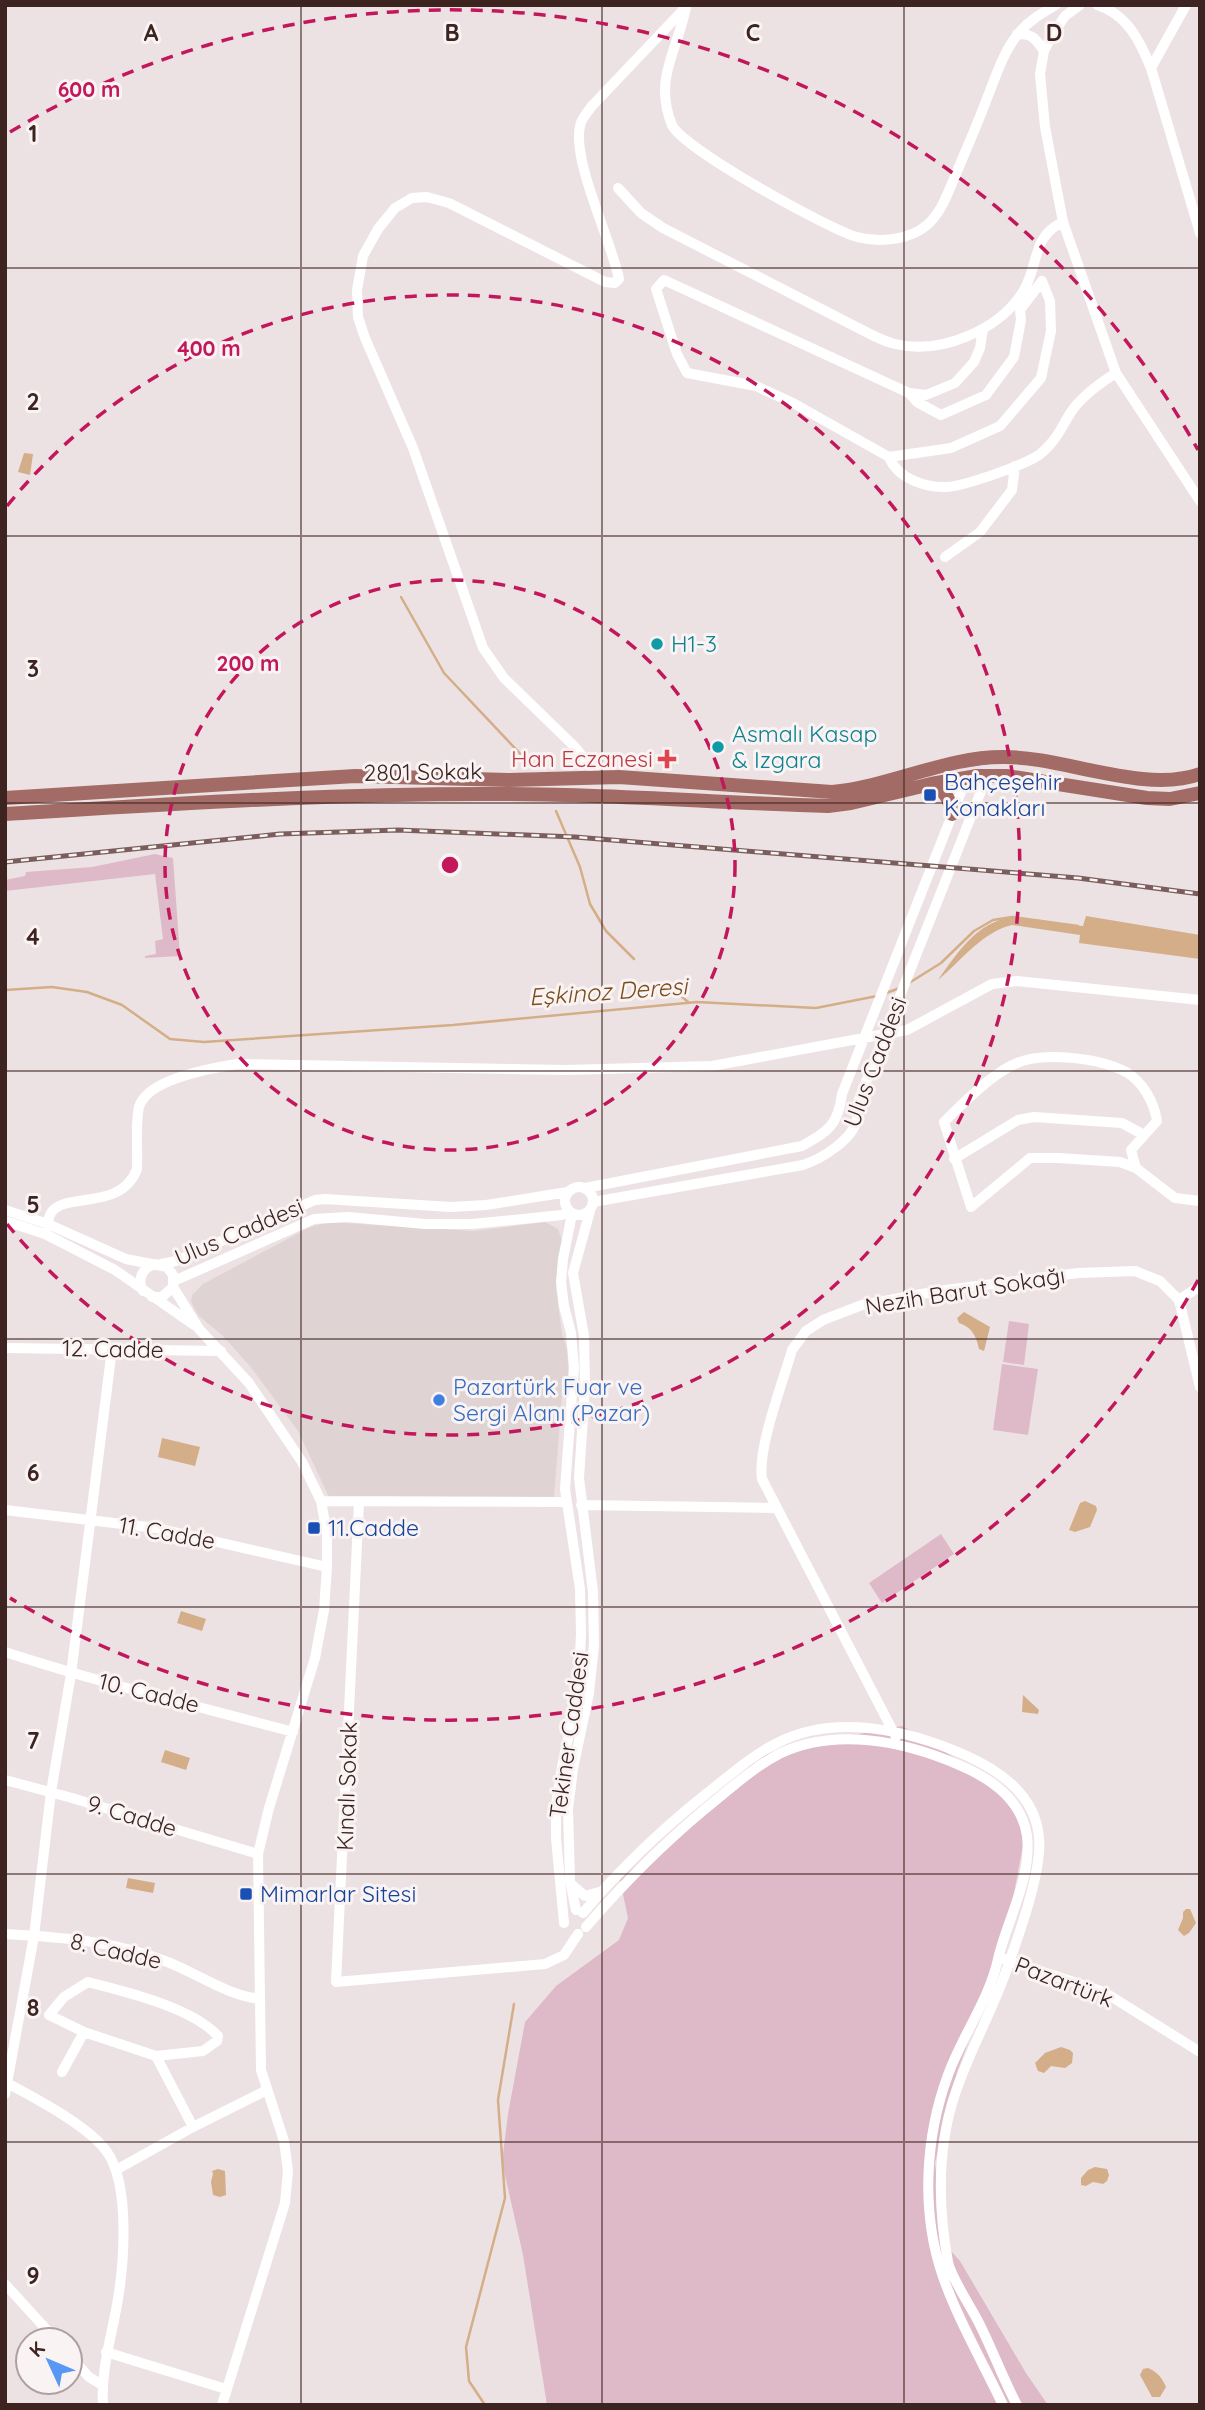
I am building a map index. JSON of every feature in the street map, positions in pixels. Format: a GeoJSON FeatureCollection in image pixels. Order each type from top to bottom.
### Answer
{"type":"FeatureCollection","features":[{"type":"Feature","properties":{"kind":"main road"},"geometry":{"type":"LineString","coordinates":[[965,770],[1007,757],[1154,780]]}},
{"type":"Feature","properties":{"kind":"main road"},"geometry":{"type":"LineString","coordinates":[[984,771],[998,762],[1100,778],[1187,779],[1200,774]]}},
{"type":"Feature","properties":{"kind":"main road","name":"2801 Sokak"},"geometry":{"type":"LineString","coordinates":[[5,798],[355,776],[509,780],[599,777],[832,792],[857,790],[965,770]]}},
{"type":"Feature","properties":{"kind":"main road","name":"2801 Sokak"},"geometry":{"type":"LineString","coordinates":[[5,814],[327,795],[552,794],[828,806],[931,784],[965,770]]}},
{"type":"Feature","properties":{"kind":"main road"},"geometry":{"type":"LineString","coordinates":[[965,770],[1147,798],[1170,799],[1200,793]]}},
{"type":"Feature","properties":{"kind":"main road"},"geometry":{"type":"LineString","coordinates":[[552,794],[568,787],[598,786],[601,780],[599,777]]}},
{"type":"Feature","properties":{"kind":"main road"},"geometry":{"type":"LineString","coordinates":[[931,784],[944,792],[951,803],[952,814]]}},
{"type":"Feature","properties":{"kind":"street"},"geometry":{"type":"LineString","coordinates":[[599,777],[575,747],[504,678],[483,648],[461,592],[413,448],[358,317],[357,290],[363,256],[378,229],[396,208],[412,198],[428,197],[449,203],[606,282],[615,283],[619,279],[615,258],[587,180],[578,139],[580,123],[590,107],[685,7],[665,75],[665,99],[673,127],[688,144],[718,164],[839,230],[857,237],[905,237],[926,226],[939,211],[975,130],[998,69],[1017,34],[1033,18],[1056,5]]}},
{"type":"Feature","properties":{"kind":"street"},"geometry":{"type":"LineString","coordinates":[[1080,5],[1065,16],[1044,51],[1040,74],[1045,127],[1063,222],[1116,373],[1200,500]]}},
{"type":"Feature","properties":{"kind":"street"},"geometry":{"type":"LineString","coordinates":[[1097,5],[1111,9],[1130,26],[1151,68],[1200,233]]}},
{"type":"Feature","properties":{"kind":"street"},"geometry":{"type":"LineString","coordinates":[[1151,68],[1186,5]]}},
{"type":"Feature","properties":{"kind":"street"},"geometry":{"type":"LineString","coordinates":[[1017,34],[1036,38],[1044,51]]}},
{"type":"Feature","properties":{"kind":"street"},"geometry":{"type":"LineString","coordinates":[[618,188],[641,213],[663,228],[870,334],[896,344],[929,346],[957,340],[1004,314],[1023,292],[1032,273],[1043,235],[1063,222]]}},
{"type":"Feature","properties":{"kind":"street"},"geometry":{"type":"LineString","coordinates":[[983,328],[980,348],[974,362],[955,383],[926,395],[909,393],[664,281],[656,289],[677,354],[687,373],[756,386],[793,403],[888,457],[894,469],[921,484],[948,487],[1015,466],[1037,456],[1055,441],[1073,410],[1100,383],[1116,373]]}},
{"type":"Feature","properties":{"kind":"street"},"geometry":{"type":"LineString","coordinates":[[888,457],[951,449],[1000,426],[1041,378],[1051,331],[1050,301],[1042,281],[1020,310],[1021,320],[1014,357],[986,395],[941,415],[917,402],[909,393]]}},
{"type":"Feature","properties":{"kind":"street"},"geometry":{"type":"LineString","coordinates":[[945,557],[980,532],[1012,490],[1015,466]]}},
{"type":"Feature","properties":{"kind":"street","name":"Ulus Caddesi"},"geometry":{"type":"LineString","coordinates":[[158,1264],[176,1261],[315,1200],[451,1207],[486,1205],[568,1192],[576,1187],[585,1188],[802,1146],[818,1137],[839,1115],[842,1094],[952,814],[965,770]]}},
{"type":"Feature","properties":{"kind":"street","name":"Ulus Caddesi"},"geometry":{"type":"LineString","coordinates":[[174,1284],[314,1219],[348,1217],[425,1224],[472,1224],[571,1213],[582,1215],[592,1206],[803,1165],[820,1159],[849,1134],[857,1121],[858,1102],[971,818],[984,771]]}},
{"type":"Feature","properties":{"kind":"street"},"geometry":{"type":"LineString","coordinates":[[47,1229],[51,1213],[58,1207],[102,1198],[128,1185],[137,1169],[139,1108],[144,1098],[168,1082],[213,1068],[237,1064],[566,1070],[712,1066],[907,1030],[992,984],[1017,981],[1200,1000]]}},
{"type":"Feature","properties":{"kind":"street"},"geometry":{"type":"LineString","coordinates":[[1136,1168],[1131,1150],[1157,1121],[1154,1102],[1128,1073],[1105,1064],[1069,1058],[1042,1058],[1015,1063],[967,1099],[944,1122],[971,1208],[1030,1158],[1120,1162],[1136,1168],[1175,1198],[1200,1201]]}},
{"type":"Feature","properties":{"kind":"street"},"geometry":{"type":"LineString","coordinates":[[954,1159],[1018,1121],[1034,1118],[1122,1123],[1144,1135]]}},
{"type":"Feature","properties":{"kind":"street"},"geometry":{"type":"LineString","coordinates":[[585,1188],[591,1194],[592,1206]]}},
{"type":"Feature","properties":{"kind":"street"},"geometry":{"type":"LineString","coordinates":[[568,1192],[565,1200],[571,1213]]}},
{"type":"Feature","properties":{"kind":"street","name":"Tekiner Caddesi"},"geometry":{"type":"LineString","coordinates":[[582,1930],[587,1919],[580,1911],[570,1884],[568,1810],[576,1751],[589,1692],[594,1645],[593,1592],[579,1478],[585,1371],[583,1329],[574,1291],[573,1273],[592,1206]]}},
{"type":"Feature","properties":{"kind":"street"},"geometry":{"type":"LineString","coordinates":[[5,1210],[126,1259],[158,1264],[170,1270],[174,1284],[199,1329]]}},
{"type":"Feature","properties":{"kind":"street","name":"Tekiner Caddesi"},"geometry":{"type":"LineString","coordinates":[[564,1923],[556,1838],[556,1804],[578,1693],[581,1642],[580,1589],[566,1502],[565,1477],[574,1367],[571,1332],[561,1282],[571,1213]]}},
{"type":"Feature","properties":{"kind":"street"},"geometry":{"type":"LineString","coordinates":[[5,1221],[47,1229],[114,1270],[199,1329],[249,1383],[302,1462],[321,1501],[327,1534],[324,1609],[315,1658],[269,1808],[258,1854],[261,2070],[284,2141],[288,2171],[285,2203],[222,2405]]}},
{"type":"Feature","properties":{"kind":"street"},"geometry":{"type":"LineString","coordinates":[[158,1264],[145,1269],[142,1274],[141,1285],[148,1294],[167,1295],[174,1284]]}},
{"type":"Feature","properties":{"kind":"street","name":"Nezih Barut Sokağı"},"geometry":{"type":"LineString","coordinates":[[900,1746],[762,1479],[760,1467],[764,1448],[792,1350],[806,1331],[823,1320],[875,1303],[938,1291],[1078,1273],[1135,1271],[1160,1281],[1179,1300]]}},
{"type":"Feature","properties":{"kind":"street"},"geometry":{"type":"LineString","coordinates":[[1200,1286],[1179,1300],[1200,1387]]}},
{"type":"Feature","properties":{"kind":"street","name":"12. Cadde"},"geometry":{"type":"LineString","coordinates":[[5,1348],[221,1352]]}},
{"type":"Feature","properties":{"kind":"street"},"geometry":{"type":"LineString","coordinates":[[103,2405],[102,2385],[106,2352],[117,2306],[122,2261],[121,2201],[116,2170],[107,2151],[90,2134],[6,2087],[34,1936],[51,1792],[71,1674],[112,1349]]}},
{"type":"Feature","properties":{"kind":"street"},"geometry":{"type":"LineString","coordinates":[[321,1501],[566,1502]]}},
{"type":"Feature","properties":{"kind":"street","name":"Kınalı Sokak"},"geometry":{"type":"LineString","coordinates":[[359,1502],[337,1982],[545,1964],[564,1955],[582,1930]]}},
{"type":"Feature","properties":{"kind":"street"},"geometry":{"type":"LineString","coordinates":[[581,1505],[777,1508]]}},
{"type":"Feature","properties":{"kind":"street","name":"11. Cadde"},"geometry":{"type":"LineString","coordinates":[[5,1510],[156,1528],[327,1567]]}},
{"type":"Feature","properties":{"kind":"street","name":"10. Cadde"},"geometry":{"type":"LineString","coordinates":[[5,1652],[71,1674],[150,1692],[293,1732]]}},
{"type":"Feature","properties":{"kind":"street"},"geometry":{"type":"LineString","coordinates":[[1003,2405],[943,2276],[933,2241],[930,2176],[933,2126],[944,2085],[991,1981],[1006,1955],[1038,1865],[1039,1836],[1030,1809],[1016,1787],[976,1760],[944,1747],[876,1728],[813,1730],[780,1741],[739,1768],[666,1827],[580,1911],[569,1912],[564,1923],[567,1930],[582,1930],[661,1848],[738,1782],[772,1758],[806,1745],[838,1740],[900,1746],[928,1753],[969,1769],[1004,1793],[1018,1811],[1026,1832],[1027,1862],[1006,1955],[1000,1993],[955,2095],[943,2149],[940,2208],[948,2265],[980,2323],[1017,2405]]}},
{"type":"Feature","properties":{"kind":"street","name":"9. Cadde"},"geometry":{"type":"LineString","coordinates":[[5,1780],[258,1854]]}},
{"type":"Feature","properties":{"kind":"street"},"geometry":{"type":"LineString","coordinates":[[570,1884],[585,1896],[602,1891]]}},
{"type":"Feature","properties":{"kind":"street","name":"8. Cadde"},"geometry":{"type":"LineString","coordinates":[[5,1934],[132,1950],[168,1961],[240,1996],[260,1999]]}},
{"type":"Feature","properties":{"kind":"street","name":"Pazartürk"},"geometry":{"type":"LineString","coordinates":[[1006,1955],[1104,1992],[1200,2052]]}},
{"type":"Feature","properties":{"kind":"street"},"geometry":{"type":"LineString","coordinates":[[88,1982],[134,1994],[184,2014],[211,2028],[218,2036],[217,2041],[203,2051],[156,2056],[84,2032],[49,2015],[64,1997],[88,1982]]}},
{"type":"Feature","properties":{"kind":"street"},"geometry":{"type":"LineString","coordinates":[[62,2072],[84,2032]]}},
{"type":"Feature","properties":{"kind":"street"},"geometry":{"type":"LineString","coordinates":[[156,2056],[193,2127]]}},
{"type":"Feature","properties":{"kind":"street"},"geometry":{"type":"LineString","coordinates":[[116,2170],[267,2090]]}},
{"type":"Feature","properties":{"kind":"street"},"geometry":{"type":"LineString","coordinates":[[5,2284],[43,2326]]}},
{"type":"Feature","properties":{"kind":"street"},"geometry":{"type":"LineString","coordinates":[[106,2352],[226,2389]]}},
{"type":"Feature","properties":{"kind":"street"},"geometry":{"type":"LineString","coordinates":[[84,2371],[102,2385]]}},
{"type":"Feature","properties":{"kind":"shaded area"},"geometry":{"type":"Polygon","coordinates":[[[24,453],[33,454],[30,475],[18,472],[24,453]]]}},
{"type":"Feature","properties":{"kind":"shaded area"},"geometry":{"type":"Polygon","coordinates":[[[155,854],[173,858],[180,956],[145,958],[156,954],[155,941],[163,939],[155,874],[5,891],[5,880],[25,876],[26,872],[92,867],[155,854]]]}},
{"type":"Feature","properties":{"kind":"shaded area"},"geometry":{"type":"Polygon","coordinates":[[[1086,916],[1200,935],[1200,959],[1079,943],[1080,935],[1012,925],[981,940],[938,980],[968,941],[999,920],[1029,919],[1083,926],[1086,916]]]}},
{"type":"Feature","properties":{"kind":"shaded area"},"geometry":{"type":"Polygon","coordinates":[[[329,1222],[473,1231],[545,1222],[558,1229],[562,1240],[556,1288],[562,1334],[567,1349],[569,1381],[567,1391],[562,1396],[554,1497],[329,1497],[298,1431],[250,1366],[223,1336],[199,1316],[191,1302],[192,1295],[203,1284],[310,1227],[329,1222]]]}},
{"type":"Feature","properties":{"kind":"shaded area"},"geometry":{"type":"Polygon","coordinates":[[[964,1312],[990,1327],[984,1351],[979,1349],[970,1330],[959,1323],[957,1318],[964,1312]]]}},
{"type":"Feature","properties":{"kind":"shaded area"},"geometry":{"type":"Polygon","coordinates":[[[1009,1321],[1029,1324],[1024,1365],[1003,1362],[1009,1321]]]}},
{"type":"Feature","properties":{"kind":"shaded area"},"geometry":{"type":"Polygon","coordinates":[[[1002,1364],[1038,1369],[1028,1435],[993,1430],[1002,1364]]]}},
{"type":"Feature","properties":{"kind":"shaded area"},"geometry":{"type":"Polygon","coordinates":[[[162,1438],[200,1447],[195,1466],[158,1457],[162,1438]]]}},
{"type":"Feature","properties":{"kind":"shaded area"},"geometry":{"type":"Polygon","coordinates":[[[1085,1501],[1096,1506],[1097,1510],[1090,1527],[1075,1532],[1069,1530],[1080,1503],[1085,1501]]]}},
{"type":"Feature","properties":{"kind":"shaded area"},"geometry":{"type":"Polygon","coordinates":[[[941,1534],[954,1554],[882,1603],[869,1583],[941,1534]]]}},
{"type":"Feature","properties":{"kind":"shaded area"},"geometry":{"type":"Polygon","coordinates":[[[181,1611],[206,1619],[202,1631],[177,1623],[181,1611]]]}},
{"type":"Feature","properties":{"kind":"shaded area"},"geometry":{"type":"Polygon","coordinates":[[[1023,1695],[1039,1710],[1038,1714],[1022,1712],[1023,1695]]]}},
{"type":"Feature","properties":{"kind":"shaded area"},"geometry":{"type":"Polygon","coordinates":[[[902,1726],[965,1764],[1021,1809],[1025,1835],[1014,1893],[995,1971],[957,2072],[935,2163],[944,2243],[960,2261],[1048,2405],[547,2405],[523,2255],[502,2162],[525,2022],[556,1986],[619,1940],[628,1918],[620,1880],[763,1755],[813,1739],[902,1726]]]}},
{"type":"Feature","properties":{"kind":"shaded area"},"geometry":{"type":"Polygon","coordinates":[[[165,1750],[190,1758],[186,1770],[161,1762],[165,1750]]]}},
{"type":"Feature","properties":{"kind":"shaded area"},"geometry":{"type":"Polygon","coordinates":[[[128,1878],[155,1883],[153,1893],[126,1888],[128,1878]]]}},
{"type":"Feature","properties":{"kind":"shaded area"},"geometry":{"type":"Polygon","coordinates":[[[1186,1909],[1190,1909],[1196,1923],[1184,1936],[1178,1930],[1186,1909]]]}},
{"type":"Feature","properties":{"kind":"shaded area"},"geometry":{"type":"Polygon","coordinates":[[[1061,2047],[1073,2053],[1072,2063],[1065,2068],[1051,2066],[1044,2073],[1038,2071],[1035,2063],[1045,2053],[1061,2047]]]}},
{"type":"Feature","properties":{"kind":"shaded area"},"geometry":{"type":"Polygon","coordinates":[[[1095,2167],[1107,2169],[1107,2181],[1103,2184],[1093,2182],[1086,2186],[1081,2185],[1081,2178],[1095,2167]]]}},
{"type":"Feature","properties":{"kind":"shaded area"},"geometry":{"type":"Polygon","coordinates":[[[212,2171],[225,2171],[226,2195],[220,2197],[213,2195],[211,2182],[212,2171]]]}},
{"type":"Feature","properties":{"kind":"shaded area"},"geometry":{"type":"Polygon","coordinates":[[[1148,2368],[1159,2375],[1166,2387],[1160,2397],[1152,2397],[1140,2375],[1143,2369],[1148,2368]]]}},
{"type":"Feature","properties":{"kind":"waterway"},"geometry":{"type":"LineString","coordinates":[[401,597],[444,673],[528,762]]}},
{"type":"Feature","properties":{"kind":"waterway"},"geometry":{"type":"LineString","coordinates":[[556,811],[580,867],[590,904],[606,931],[634,959]]}},
{"type":"Feature","properties":{"kind":"waterway","name":"Eşkinoz Deresi"},"geometry":{"type":"LineString","coordinates":[[909,983],[941,963],[974,931],[993,920],[1012,917],[1078,926]]}},
{"type":"Feature","properties":{"kind":"waterway","name":"Eşkinoz Deresi"},"geometry":{"type":"LineString","coordinates":[[5,990],[52,987],[87,992],[122,1005],[170,1039],[204,1042],[453,1025],[697,1002],[816,1008],[877,996]]}},
{"type":"Feature","properties":{"kind":"waterway","name":"Eşkinoz Deresi"},"geometry":{"type":"LineString","coordinates":[[886,993],[900,988]]}},
{"type":"Feature","properties":{"kind":"waterway"},"geometry":{"type":"LineString","coordinates":[[680,995],[688,1002]]}},
{"type":"Feature","properties":{"kind":"waterway"},"geometry":{"type":"LineString","coordinates":[[485,2405],[469,2381],[466,2347],[505,2198],[498,2100],[514,2004]]}},
{"type":"Feature","properties":{"kind":"railway"},"geometry":{"type":"LineString","coordinates":[[5,862],[280,834],[398,830],[575,837],[1078,878],[1200,894]]}},
{"type":"Feature","properties":{"kind":"place","name":"H1-3"},"geometry":{"type":"Point","coordinates":[657,644]}},
{"type":"Feature","properties":{"kind":"place","name":"Asmalı Kasap & Izgara"},"geometry":{"type":"Point","coordinates":[718,747]}},
{"type":"Feature","properties":{"kind":"place","name":"Han Eczanesi"},"geometry":{"type":"Point","coordinates":[667,759]}},
{"type":"Feature","properties":{"kind":"place","name":"Bahçeşehir Konakları"},"geometry":{"type":"Point","coordinates":[930,795]}},
{"type":"Feature","properties":{"kind":"place","name":"Pazartürk Fuar ve Sergi Alanı (Pazar)"},"geometry":{"type":"Point","coordinates":[439,1400]}},
{"type":"Feature","properties":{"kind":"place","name":"11.Cadde"},"geometry":{"type":"Point","coordinates":[314,1528]}},
{"type":"Feature","properties":{"kind":"place","name":"Mimarlar Sitesi"},"geometry":{"type":"Point","coordinates":[246,1894]}}]}
